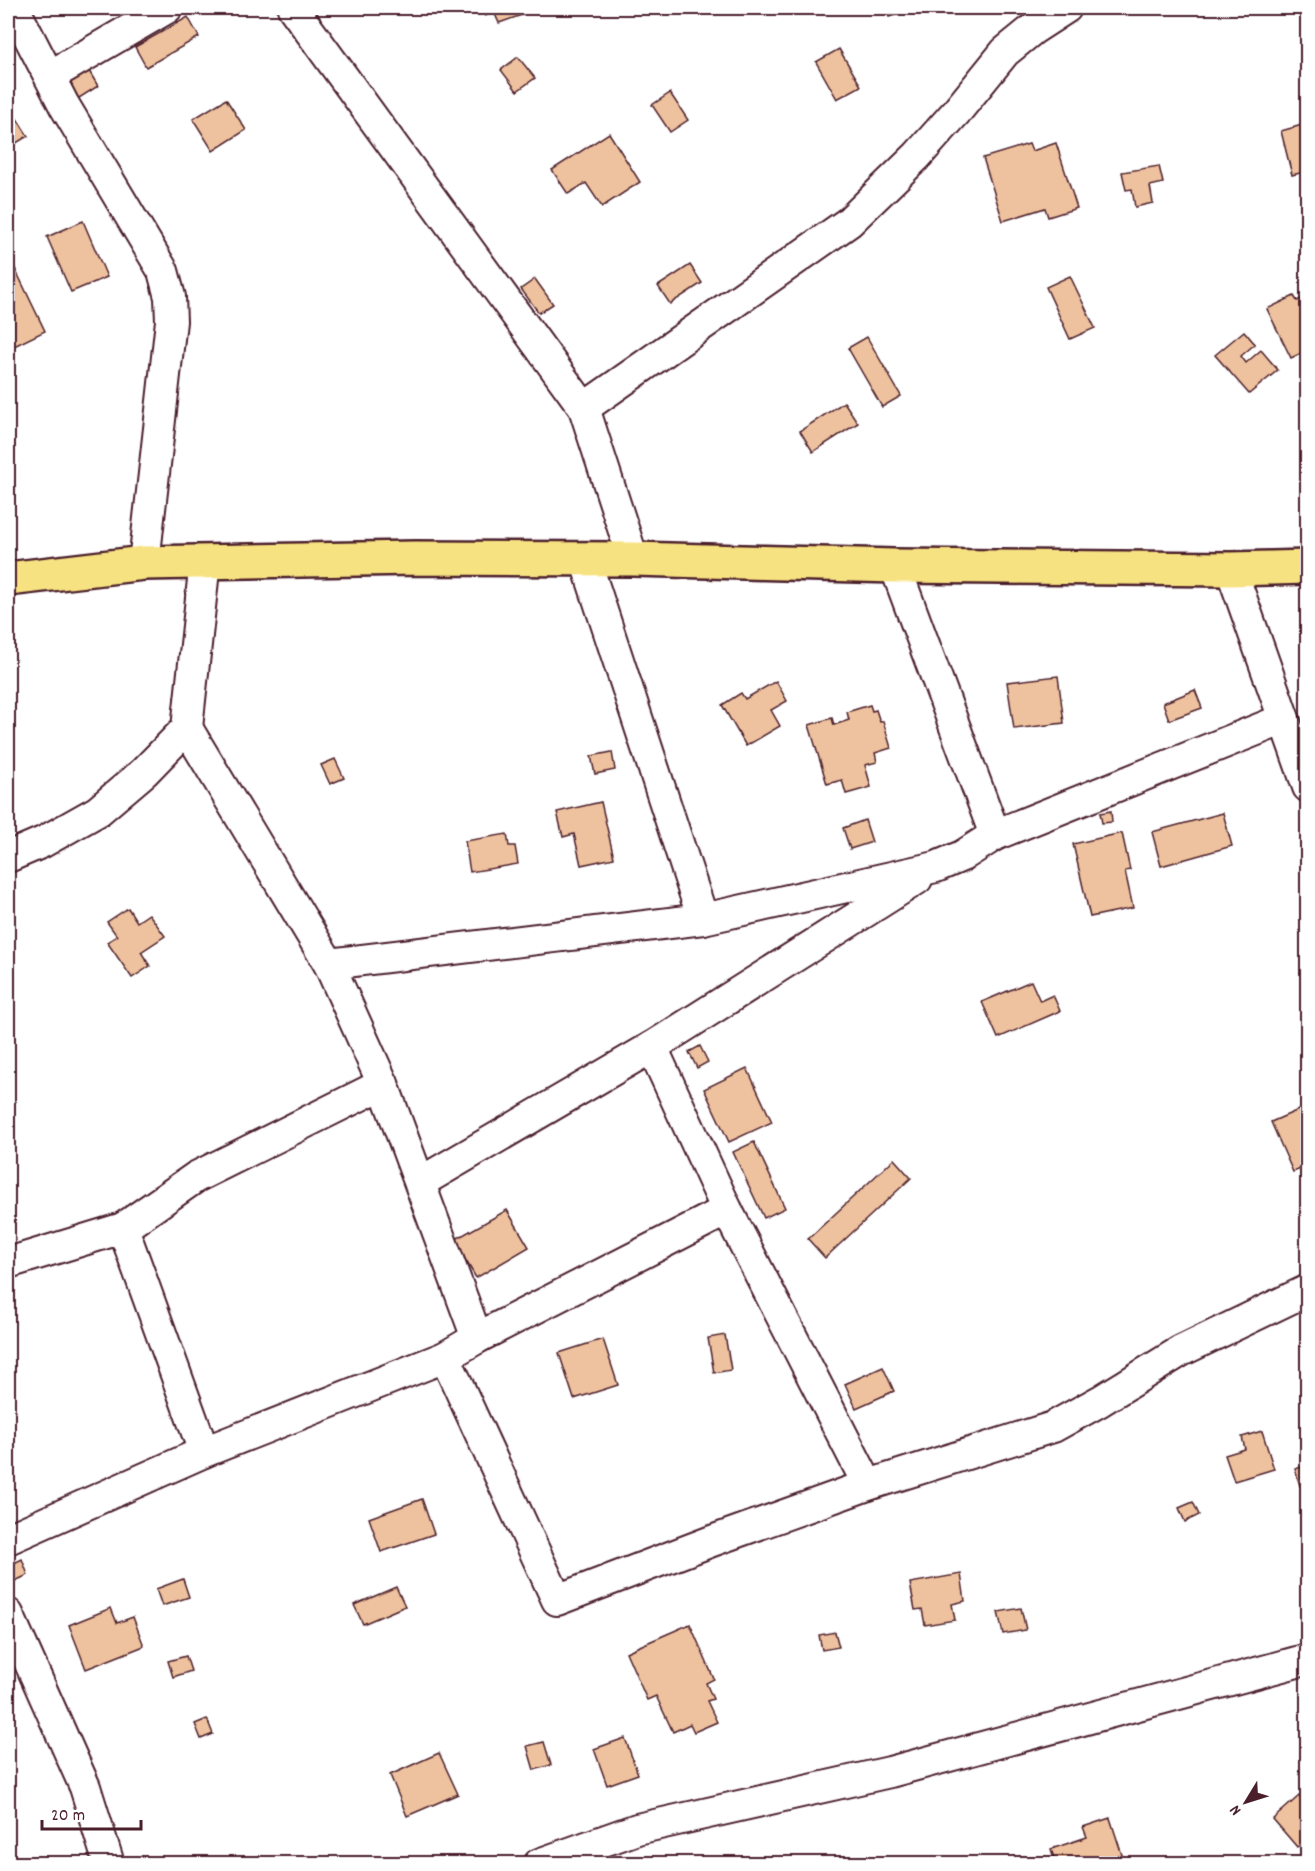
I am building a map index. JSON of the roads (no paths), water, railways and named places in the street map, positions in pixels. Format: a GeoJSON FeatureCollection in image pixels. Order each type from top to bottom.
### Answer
{"type":"FeatureCollection","features":[{"type":"Feature","properties":{"kind":"main road"},"geometry":{"type":"LineString","coordinates":[[8,579],[144,562],[414,558],[633,559],[895,566],[1231,569],[1308,567]]}},
{"type":"Feature","properties":{"kind":"street"},"geometry":{"type":"LineString","coordinates":[[14,8],[64,105],[163,271],[170,297],[171,321],[144,562]]}},
{"type":"Feature","properties":{"kind":"street"},"geometry":{"type":"LineString","coordinates":[[50,76],[166,8]]}},
{"type":"Feature","properties":{"kind":"street"},"geometry":{"type":"LineString","coordinates":[[293,8],[584,408],[633,559]]}},
{"type":"Feature","properties":{"kind":"street"},"geometry":{"type":"LineString","coordinates":[[584,408],[849,222],[917,156],[1005,52],[1032,30],[1066,8]]}},
{"type":"Feature","properties":{"kind":"street"},"geometry":{"type":"LineString","coordinates":[[585,559],[703,919]]}},
{"type":"Feature","properties":{"kind":"street"},"geometry":{"type":"LineString","coordinates":[[205,561],[187,728],[329,964],[383,1084],[477,1338]]}},
{"type":"Feature","properties":{"kind":"street"},"geometry":{"type":"LineString","coordinates":[[895,566],[995,835]]}},
{"type":"Feature","properties":{"kind":"street"},"geometry":{"type":"LineString","coordinates":[[1231,569],[1308,788]]}},
{"type":"Feature","properties":{"kind":"street"},"geometry":{"type":"LineString","coordinates":[[329,964],[703,919],[936,867],[963,856],[995,835],[1284,719]]}},
{"type":"Feature","properties":{"kind":"street"},"geometry":{"type":"LineString","coordinates":[[8,857],[43,842],[98,811],[144,772],[187,728]]}},
{"type":"Feature","properties":{"kind":"street"},"geometry":{"type":"LineString","coordinates":[[421,1182],[652,1047],[936,867]]}},
{"type":"Feature","properties":{"kind":"street"},"geometry":{"type":"LineString","coordinates":[[652,1047],[728,1210],[868,1485]]}},
{"type":"Feature","properties":{"kind":"street"},"geometry":{"type":"LineString","coordinates":[[8,1263],[123,1228],[196,1177],[383,1084]]}},
{"type":"Feature","properties":{"kind":"street"},"geometry":{"type":"LineString","coordinates":[[8,1539],[204,1452],[446,1357],[477,1338],[728,1210]]}},
{"type":"Feature","properties":{"kind":"street"},"geometry":{"type":"LineString","coordinates":[[123,1228],[204,1452]]}},
{"type":"Feature","properties":{"kind":"street"},"geometry":{"type":"LineString","coordinates":[[446,1357],[556,1600],[868,1485],[1053,1427],[1181,1351],[1308,1290]]}},
{"type":"Feature","properties":{"kind":"street"},"geometry":{"type":"LineString","coordinates":[[8,1614],[85,1787],[109,1863]]}},
{"type":"Feature","properties":{"kind":"street"},"geometry":{"type":"LineString","coordinates":[[538,1863],[637,1829],[890,1772],[1308,1659]]}}]}
